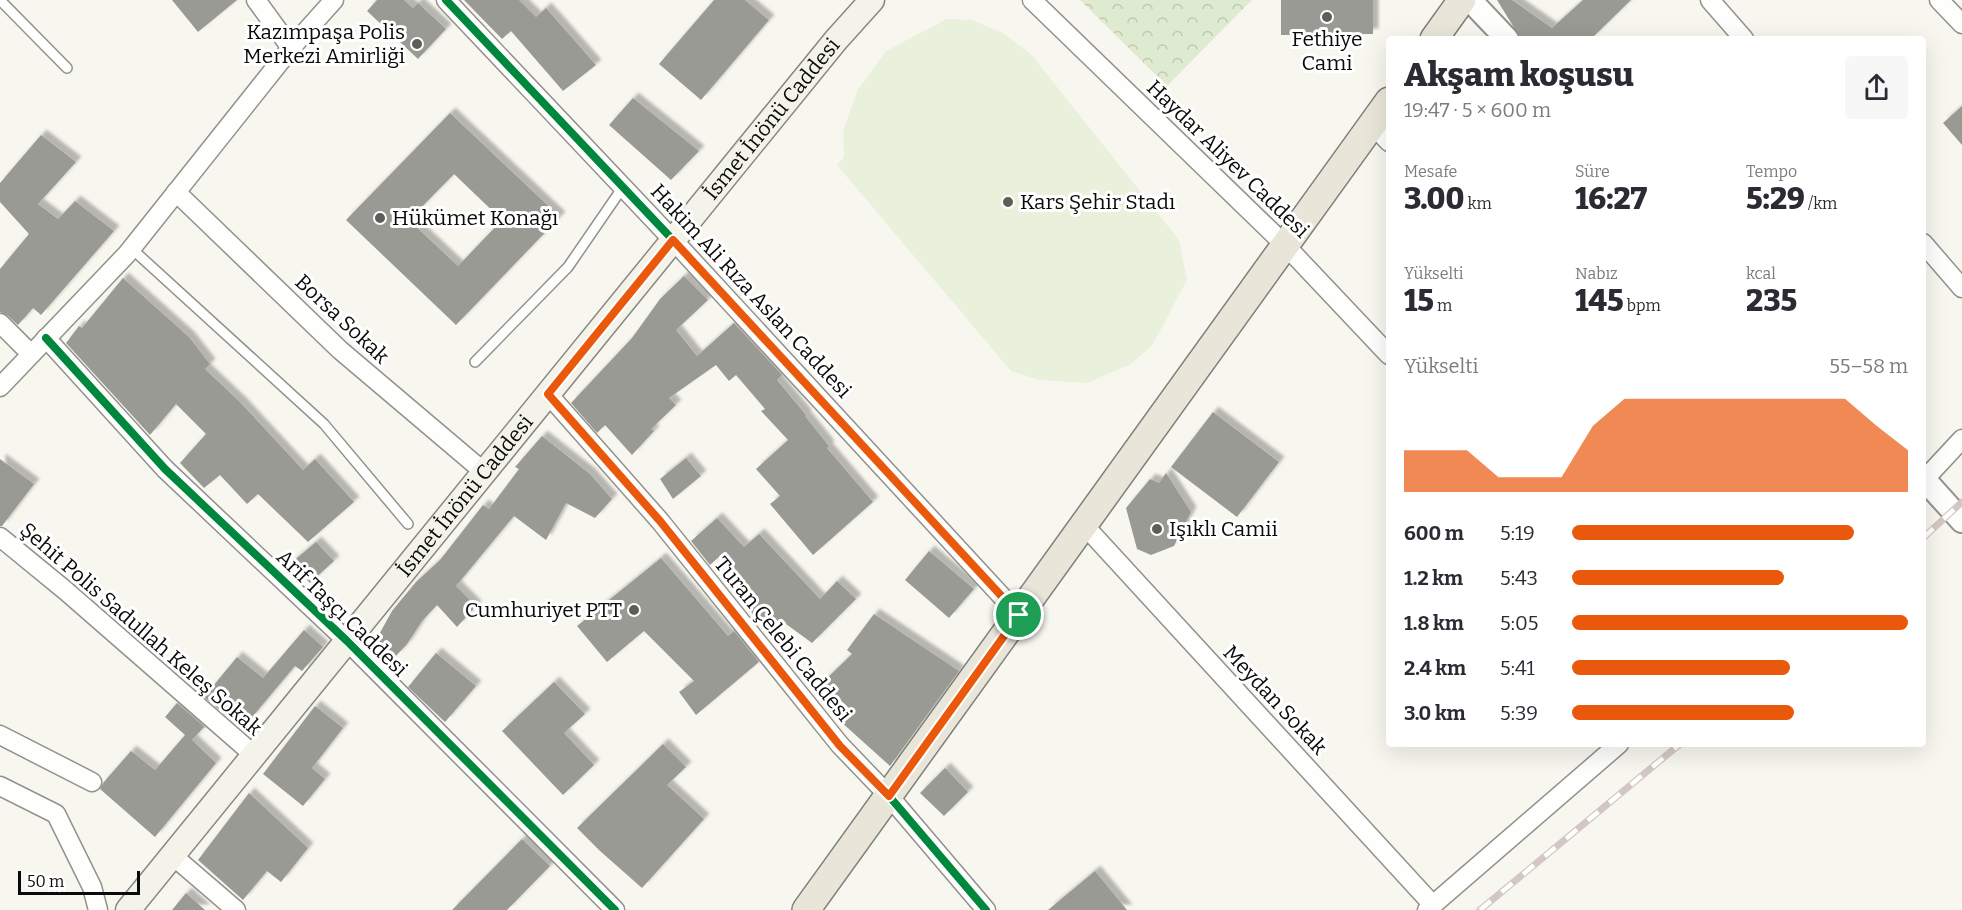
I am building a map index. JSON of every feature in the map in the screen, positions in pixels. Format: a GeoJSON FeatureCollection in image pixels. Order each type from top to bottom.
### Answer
{"type":"FeatureCollection","features":[{"type":"Feature","properties":{"kind":"main road","name":"İsmet İnönü Caddesi"},"geometry":{"type":"LineString","coordinates":[[128,910],[836,40],[872,0]]}},
{"type":"Feature","properties":{"kind":"main road"},"geometry":{"type":"LineString","coordinates":[[1436,36],[1462,0]]}},
{"type":"Feature","properties":{"kind":"main road"},"geometry":{"type":"LineString","coordinates":[[806,910],[1285,245],[1381,133],[1386,113]]}},
{"type":"Feature","properties":{"kind":"street"},"geometry":{"type":"LineString","coordinates":[[256,0],[291,48]]}},
{"type":"Feature","properties":{"kind":"street"},"geometry":{"type":"LineString","coordinates":[[0,387],[131,248],[291,48],[334,0]]}},
{"type":"Feature","properties":{"kind":"street","name":"Hakim Ali Rıza Aslan Caddesi"},"geometry":{"type":"LineString","coordinates":[[446,0],[673,240],[1019,615]]}},
{"type":"Feature","properties":{"kind":"street","name":"Haydar Aliyev Caddesi"},"geometry":{"type":"LineString","coordinates":[[1032,0],[1285,245],[1386,352]]}},
{"type":"Feature","properties":{"kind":"street"},"geometry":{"type":"LineString","coordinates":[[1470,0],[1504,36]]}},
{"type":"Feature","properties":{"kind":"street"},"geometry":{"type":"LineString","coordinates":[[1710,0],[1741,36]]}},
{"type":"Feature","properties":{"kind":"street"},"geometry":{"type":"LineString","coordinates":[[1939,0],[1962,24]]}},
{"type":"Feature","properties":{"kind":"street","name":"Borsa Sokak"},"geometry":{"type":"LineString","coordinates":[[176,192],[340,350],[484,472]]}},
{"type":"Feature","properties":{"kind":"street"},"geometry":{"type":"LineString","coordinates":[[1926,246],[1962,288]]}},
{"type":"Feature","properties":{"kind":"street"},"geometry":{"type":"LineString","coordinates":[[0,323],[31,354]]}},
{"type":"Feature","properties":{"kind":"street","name":"Arif Taşçı Caddesi"},"geometry":{"type":"LineString","coordinates":[[46,338],[165,469],[347,640],[615,910]]}},
{"type":"Feature","properties":{"kind":"street","name":"Turan Çelebi Caddesi"},"geometry":{"type":"LineString","coordinates":[[548,394],[660,521],[840,746],[889,796],[986,910]]}},
{"type":"Feature","properties":{"kind":"street"},"geometry":{"type":"LineString","coordinates":[[1926,477],[1962,439]]}},
{"type":"Feature","properties":{"kind":"street"},"geometry":{"type":"LineString","coordinates":[[1926,481],[1962,522]]}},
{"type":"Feature","properties":{"kind":"street","name":"Meydan Sokak"},"geometry":{"type":"LineString","coordinates":[[1084,525],[1430,908]]}},
{"type":"Feature","properties":{"kind":"street","name":"Şehit Polis Sadullah Keleş Sokak"},"geometry":{"type":"LineString","coordinates":[[0,537],[66,591],[254,755]]}},
{"type":"Feature","properties":{"kind":"street"},"geometry":{"type":"LineString","coordinates":[[0,735],[92,782]]}},
{"type":"Feature","properties":{"kind":"street"},"geometry":{"type":"LineString","coordinates":[[1430,908],[1616,747]]}},
{"type":"Feature","properties":{"kind":"street"},"geometry":{"type":"LineString","coordinates":[[0,786],[56,814],[92,887],[98,910]]}},
{"type":"Feature","properties":{"kind":"street"},"geometry":{"type":"LineString","coordinates":[[172,855],[236,910]]}},
{"type":"Feature","properties":{"kind":"lane"},"geometry":{"type":"LineString","coordinates":[[0,0],[67,68]]}},
{"type":"Feature","properties":{"kind":"lane"},"geometry":{"type":"LineString","coordinates":[[476,362],[568,267],[623,187]]}},
{"type":"Feature","properties":{"kind":"lane"},"geometry":{"type":"LineString","coordinates":[[131,248],[324,424],[408,524]]}},
{"type":"Feature","properties":{"kind":"green space"},"geometry":{"type":"Polygon","coordinates":[[[1080,0],[1252,0],[1167,86],[1080,0]]]}},
{"type":"Feature","properties":{"kind":"green space","name":"Kars Şehir Stadı"},"geometry":{"type":"Polygon","coordinates":[[[947,19],[972,20],[1003,33],[1030,53],[1179,240],[1187,280],[1152,346],[1131,364],[1087,383],[1039,380],[1011,371],[837,165],[844,157],[843,131],[858,89],[886,51],[947,19]]]}},
{"type":"Feature","properties":{"kind":"building"},"geometry":{"type":"Polygon","coordinates":[[[172,0],[237,0],[198,32],[172,0]]]}},
{"type":"Feature","properties":{"kind":"building","name":"Kazımpaşa Polis Merkezi Amirliği"},"geometry":{"type":"Polygon","coordinates":[[[377,0],[404,0],[413,8],[418,3],[446,29],[418,59],[367,11],[377,0]]]}},
{"type":"Feature","properties":{"kind":"building"},"geometry":{"type":"Polygon","coordinates":[[[464,0],[519,0],[536,17],[546,8],[596,65],[563,91],[511,31],[502,39],[464,0]]]}},
{"type":"Feature","properties":{"kind":"building"},"geometry":{"type":"Polygon","coordinates":[[[714,0],[745,0],[769,20],[701,100],[659,64],[714,0]]]}},
{"type":"Feature","properties":{"kind":"building","name":"Fethiye Cami"},"geometry":{"type":"Polygon","coordinates":[[[1281,0],[1373,0],[1373,34],[1281,35],[1281,0]]]}},
{"type":"Feature","properties":{"kind":"building"},"geometry":{"type":"Polygon","coordinates":[[[1497,0],[1512,0],[1552,28],[1583,0],[1631,0],[1594,36],[1519,36],[1497,0]]]}},
{"type":"Feature","properties":{"kind":"building"},"geometry":{"type":"Polygon","coordinates":[[[633,98],[699,151],[671,180],[609,125],[633,98]]]}},
{"type":"Feature","properties":{"kind":"building"},"geometry":{"type":"Polygon","coordinates":[[[1962,106],[1962,145],[1943,123],[1962,106]]]}},
{"type":"Feature","properties":{"kind":"building","name":"Hükümet Konağı"},"geometry":{"type":"Polygon","coordinates":[[[450,113],[560,217],[456,325],[346,220],[450,113]],[[454,174],[409,220],[458,266],[502,220],[454,174]]]}},
{"type":"Feature","properties":{"kind":"building"},"geometry":{"type":"Polygon","coordinates":[[[41,135],[76,162],[38,204],[58,219],[75,201],[114,231],[41,315],[33,308],[18,325],[0,312],[0,269],[29,234],[0,202],[0,183],[41,135]]]}},
{"type":"Feature","properties":{"kind":"building"},"geometry":{"type":"Polygon","coordinates":[[[684,276],[708,300],[676,330],[697,356],[734,323],[782,375],[777,380],[829,446],[827,448],[873,502],[813,555],[770,504],[780,496],[756,469],[788,440],[761,411],[765,409],[736,375],[729,381],[716,365],[669,398],[676,405],[651,429],[654,431],[632,455],[605,425],[597,433],[571,403],[632,338],[660,299],[684,276]]]}},
{"type":"Feature","properties":{"kind":"building"},"geometry":{"type":"Polygon","coordinates":[[[123,278],[189,337],[210,364],[205,369],[240,402],[303,470],[315,459],[354,502],[308,542],[258,494],[247,504],[220,475],[204,488],[180,463],[206,434],[176,404],[150,435],[66,343],[79,326],[82,328],[123,278]]]}},
{"type":"Feature","properties":{"kind":"building"},"geometry":{"type":"Polygon","coordinates":[[[1213,412],[1279,462],[1237,517],[1171,467],[1213,412]]]}},
{"type":"Feature","properties":{"kind":"building"},"geometry":{"type":"Polygon","coordinates":[[[542,436],[590,474],[612,499],[595,518],[566,503],[546,540],[514,516],[456,586],[476,606],[457,627],[437,605],[396,656],[376,640],[392,611],[416,582],[440,560],[483,505],[489,509],[519,469],[515,467],[542,436]]]}},
{"type":"Feature","properties":{"kind":"building"},"geometry":{"type":"Polygon","coordinates":[[[686,458],[701,476],[673,499],[660,479],[686,458]]]}},
{"type":"Feature","properties":{"kind":"building"},"geometry":{"type":"Polygon","coordinates":[[[0,459],[34,484],[2,526],[0,526],[0,459]]]}},
{"type":"Feature","properties":{"kind":"building","name":"Işıklı Camii"},"geometry":{"type":"Polygon","coordinates":[[[1166,473],[1191,512],[1174,546],[1151,555],[1137,549],[1126,508],[1150,479],[1159,483],[1166,473]]]}},
{"type":"Feature","properties":{"kind":"building"},"geometry":{"type":"Polygon","coordinates":[[[717,518],[744,547],[759,534],[820,599],[837,581],[856,599],[812,643],[786,624],[772,636],[747,607],[756,599],[722,554],[710,565],[691,541],[717,518]]]}},
{"type":"Feature","properties":{"kind":"building"},"geometry":{"type":"Polygon","coordinates":[[[316,542],[334,561],[310,583],[291,563],[316,542]]]}},
{"type":"Feature","properties":{"kind":"building"},"geometry":{"type":"Polygon","coordinates":[[[929,551],[974,589],[949,618],[905,580],[929,551]]]}},
{"type":"Feature","properties":{"kind":"building"},"geometry":{"type":"Polygon","coordinates":[[[661,558],[728,636],[734,631],[759,662],[696,715],[679,692],[694,681],[644,631],[607,662],[577,626],[661,558]]]}},
{"type":"Feature","properties":{"kind":"building"},"geometry":{"type":"Polygon","coordinates":[[[874,614],[959,671],[890,766],[840,721],[851,710],[822,683],[852,654],[847,650],[874,614]]]}},
{"type":"Feature","properties":{"kind":"building"},"geometry":{"type":"Polygon","coordinates":[[[304,630],[323,647],[302,671],[295,666],[242,729],[204,697],[237,657],[263,678],[304,630]]]}},
{"type":"Feature","properties":{"kind":"building"},"geometry":{"type":"Polygon","coordinates":[[[436,653],[476,686],[445,722],[408,687],[436,653]]]}},
{"type":"Feature","properties":{"kind":"building"},"geometry":{"type":"Polygon","coordinates":[[[554,682],[585,714],[564,733],[594,765],[563,795],[502,731],[554,682]]]}},
{"type":"Feature","properties":{"kind":"building"},"geometry":{"type":"Polygon","coordinates":[[[177,703],[207,729],[204,727],[192,740],[216,763],[155,837],[100,789],[131,751],[155,770],[185,735],[165,717],[177,703]]]}},
{"type":"Feature","properties":{"kind":"building"},"geometry":{"type":"Polygon","coordinates":[[[315,706],[343,728],[312,768],[325,779],[303,806],[263,774],[315,706]]]}},
{"type":"Feature","properties":{"kind":"building"},"geometry":{"type":"Polygon","coordinates":[[[663,744],[686,767],[667,785],[704,819],[642,888],[577,828],[663,744]]]}},
{"type":"Feature","properties":{"kind":"building"},"geometry":{"type":"Polygon","coordinates":[[[945,768],[968,792],[944,816],[920,793],[945,768]]]}},
{"type":"Feature","properties":{"kind":"building"},"geometry":{"type":"Polygon","coordinates":[[[249,793],[308,848],[281,882],[267,871],[243,900],[198,860],[249,793]]]}},
{"type":"Feature","properties":{"kind":"building"},"geometry":{"type":"Polygon","coordinates":[[[522,839],[550,866],[507,910],[452,910],[522,839]]]}},
{"type":"Feature","properties":{"kind":"building"},"geometry":{"type":"Polygon","coordinates":[[[1095,871],[1127,910],[1048,910],[1095,871]]]}},
{"type":"Feature","properties":{"kind":"building"},"geometry":{"type":"Polygon","coordinates":[[[186,893],[205,910],[172,910],[186,893]]]}},
{"type":"Feature","properties":{"kind":"railway"},"geometry":{"type":"LineString","coordinates":[[1926,535],[1962,502]]}},
{"type":"Feature","properties":{"kind":"railway"},"geometry":{"type":"LineString","coordinates":[[1480,910],[1676,747]]}},
{"type":"Feature","properties":{"kind":"cycle path"},"geometry":{"type":"LineString","coordinates":[[446,0],[673,240],[1019,615]]}},
{"type":"Feature","properties":{"kind":"cycle path"},"geometry":{"type":"LineString","coordinates":[[46,338],[165,469],[347,641],[615,910]]}},
{"type":"Feature","properties":{"kind":"cycle path"},"geometry":{"type":"LineString","coordinates":[[548,394],[660,521],[840,745],[889,796],[986,910]]}},
{"type":"Feature","properties":{"kind":"place","name":"Fethiye Cami"},"geometry":{"type":"Point","coordinates":[1327,17]}},
{"type":"Feature","properties":{"kind":"place","name":"Kazımpaşa Polis Merkezi Amirliği"},"geometry":{"type":"Point","coordinates":[417,44]}},
{"type":"Feature","properties":{"kind":"place","name":"Kars Şehir Stadı"},"geometry":{"type":"Point","coordinates":[1008,202]}},
{"type":"Feature","properties":{"kind":"place","name":"Hükümet Konağı"},"geometry":{"type":"Point","coordinates":[380,218]}},
{"type":"Feature","properties":{"kind":"place","name":"Işıklı Camii"},"geometry":{"type":"Point","coordinates":[1157,529]}},
{"type":"Feature","properties":{"kind":"place","name":"Cumhuriyet PTT"},"geometry":{"type":"Point","coordinates":[634,610]}},
{"type":"Feature","properties":{"kind":"route"},"geometry":{"type":"LineString","coordinates":[[673,240],[1019,615],[889,796],[840,746],[660,521],[548,394],[673,240]]}}]}
